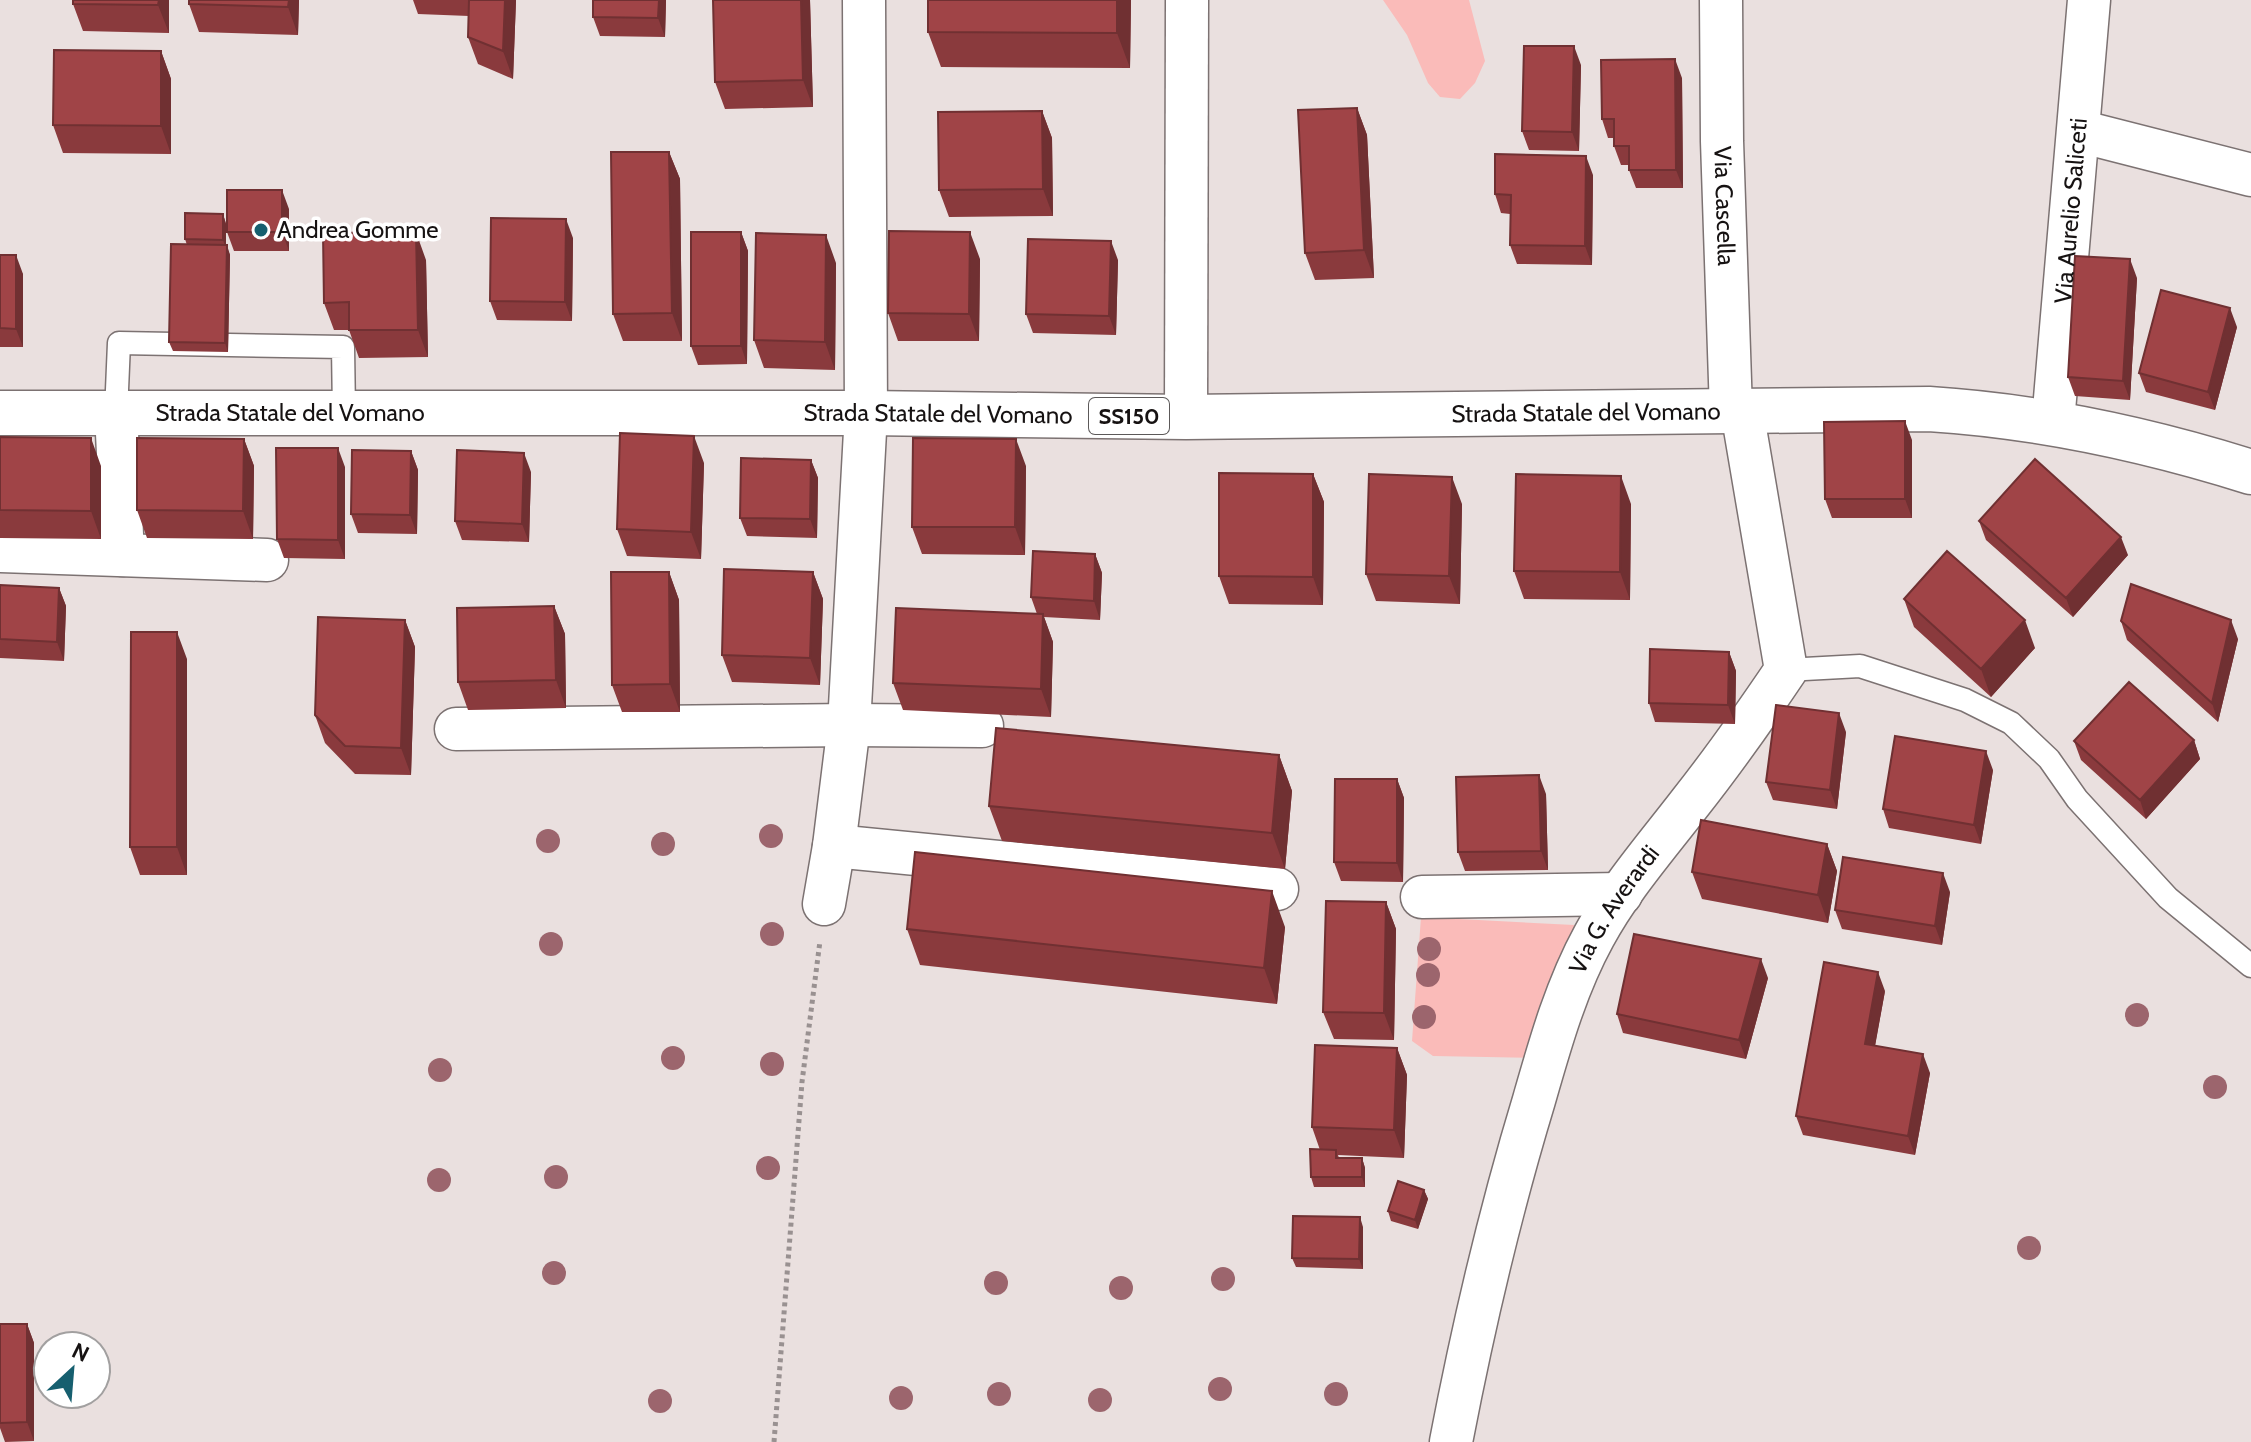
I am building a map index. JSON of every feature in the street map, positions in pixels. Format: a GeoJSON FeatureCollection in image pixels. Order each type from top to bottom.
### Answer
{"type":"FeatureCollection","features":[{"type":"Feature","properties":{"kind":"main road","name":"Strada Statale del Vomano"},"geometry":{"type":"LineString","coordinates":[[0,413],[866,413],[1186,417],[1929,409],[2053,422],[2124,437],[2251,472]]}},
{"type":"Feature","properties":{"kind":"street"},"geometry":{"type":"LineString","coordinates":[[824,904],[849,725],[866,413],[864,0]]}},
{"type":"Feature","properties":{"kind":"street"},"geometry":{"type":"LineString","coordinates":[[1186,417],[1187,0]]}},
{"type":"Feature","properties":{"kind":"street","name":"Via Cascella"},"geometry":{"type":"LineString","coordinates":[[1721,0],[1722,141],[1736,411]]}},
{"type":"Feature","properties":{"kind":"street","name":"Via Aurelio Saliceti"},"geometry":{"type":"LineString","coordinates":[[2053,422],[2089,0]]}},
{"type":"Feature","properties":{"kind":"street"},"geometry":{"type":"LineString","coordinates":[[2079,131],[2251,175]]}},
{"type":"Feature","properties":{"kind":"street"},"geometry":{"type":"LineString","coordinates":[[1736,411],[1786,670]]}},
{"type":"Feature","properties":{"kind":"street"},"geometry":{"type":"LineString","coordinates":[[116,413],[123,555]]}},
{"type":"Feature","properties":{"kind":"street"},"geometry":{"type":"LineString","coordinates":[[0,551],[267,560]]}},
{"type":"Feature","properties":{"kind":"street","name":"Via G. Averardi"},"geometry":{"type":"LineString","coordinates":[[1451,1442],[1501,1218],[1539,1081],[1579,967],[1621,894],[1733,748],[1786,670]]}},
{"type":"Feature","properties":{"kind":"street"},"geometry":{"type":"LineString","coordinates":[[456,729],[982,726]]}},
{"type":"Feature","properties":{"kind":"street"},"geometry":{"type":"LineString","coordinates":[[834,846],[1277,889]]}},
{"type":"Feature","properties":{"kind":"street"},"geometry":{"type":"LineString","coordinates":[[1422,897],[1621,894]]}},
{"type":"Feature","properties":{"kind":"lane"},"geometry":{"type":"LineString","coordinates":[[116,413],[119,343],[343,347],[344,413]]}},
{"type":"Feature","properties":{"kind":"lane"},"geometry":{"type":"LineString","coordinates":[[1786,670],[1860,666],[1965,700],[2011,723],[2049,759],[2077,799],[2168,898],[2251,966]]}},
{"type":"Feature","properties":{"kind":"path"},"geometry":{"type":"LineString","coordinates":[[774,1442],[802,1082],[824,904]]}},
{"type":"Feature","properties":{"kind":"shaded area"},"geometry":{"type":"Polygon","coordinates":[[[1383,0],[1469,0],[1485,61],[1475,83],[1460,99],[1440,97],[1428,83],[1407,35],[1383,0]]]}},
{"type":"Feature","properties":{"kind":"shaded area"},"geometry":{"type":"Polygon","coordinates":[[[1421,917],[1574,925],[1572,960],[1533,1058],[1433,1056],[1412,1041],[1421,917]]]}},
{"type":"Feature","properties":{"kind":"building"},"geometry":{"type":"Polygon","coordinates":[[[73,0],[159,0],[158,5],[73,4],[73,0]]]}},
{"type":"Feature","properties":{"kind":"building"},"geometry":{"type":"Polygon","coordinates":[[[189,0],[289,0],[288,7],[189,4],[189,0]]]}},
{"type":"Feature","properties":{"kind":"building"},"geometry":{"type":"Polygon","coordinates":[[[469,0],[505,0],[503,51],[468,37],[469,0]]]}},
{"type":"Feature","properties":{"kind":"building"},"geometry":{"type":"Polygon","coordinates":[[[593,0],[659,0],[658,18],[593,17],[593,0]]]}},
{"type":"Feature","properties":{"kind":"building"},"geometry":{"type":"Polygon","coordinates":[[[713,0],[801,0],[803,80],[715,82],[713,0]]]}},
{"type":"Feature","properties":{"kind":"building"},"geometry":{"type":"Polygon","coordinates":[[[928,0],[1117,0],[1117,33],[928,32],[928,0]]]}},
{"type":"Feature","properties":{"kind":"building"},"geometry":{"type":"Polygon","coordinates":[[[1524,46],[1574,46],[1572,132],[1522,131],[1524,46]]]}},
{"type":"Feature","properties":{"kind":"building"},"geometry":{"type":"Polygon","coordinates":[[[54,50],[161,51],[161,126],[53,125],[54,50]]]}},
{"type":"Feature","properties":{"kind":"building"},"geometry":{"type":"Polygon","coordinates":[[[1675,59],[1676,170],[1629,170],[1629,146],[1614,146],[1614,119],[1602,119],[1601,60],[1675,59]]]}},
{"type":"Feature","properties":{"kind":"building"},"geometry":{"type":"Polygon","coordinates":[[[1357,108],[1364,250],[1305,253],[1298,110],[1357,108]]]}},
{"type":"Feature","properties":{"kind":"building"},"geometry":{"type":"Polygon","coordinates":[[[1042,111],[1043,189],[939,190],[938,112],[1042,111]]]}},
{"type":"Feature","properties":{"kind":"building"},"geometry":{"type":"Polygon","coordinates":[[[611,152],[669,152],[672,313],[613,314],[611,152]]]}},
{"type":"Feature","properties":{"kind":"building"},"geometry":{"type":"Polygon","coordinates":[[[1495,154],[1586,156],[1585,246],[1510,245],[1511,195],[1495,194],[1495,154]]]}},
{"type":"Feature","properties":{"kind":"building"},"geometry":{"type":"Polygon","coordinates":[[[227,190],[282,190],[282,232],[227,232],[227,190]]]}},
{"type":"Feature","properties":{"kind":"building"},"geometry":{"type":"Polygon","coordinates":[[[185,213],[223,214],[223,240],[185,239],[185,213]]]}},
{"type":"Feature","properties":{"kind":"building"},"geometry":{"type":"Polygon","coordinates":[[[491,218],[566,219],[565,302],[490,301],[491,218]]]}},
{"type":"Feature","properties":{"kind":"building"},"geometry":{"type":"Polygon","coordinates":[[[889,231],[970,232],[969,314],[888,313],[889,231]]]}},
{"type":"Feature","properties":{"kind":"building"},"geometry":{"type":"Polygon","coordinates":[[[416,232],[418,330],[349,330],[349,302],[324,303],[323,233],[416,232]]]}},
{"type":"Feature","properties":{"kind":"building"},"geometry":{"type":"Polygon","coordinates":[[[691,232],[741,232],[741,346],[691,346],[691,232]]]}},
{"type":"Feature","properties":{"kind":"building"},"geometry":{"type":"Polygon","coordinates":[[[756,233],[826,235],[825,342],[754,340],[756,233]]]}},
{"type":"Feature","properties":{"kind":"building"},"geometry":{"type":"Polygon","coordinates":[[[1028,239],[1111,241],[1109,316],[1026,314],[1028,239]]]}},
{"type":"Feature","properties":{"kind":"building"},"geometry":{"type":"Polygon","coordinates":[[[171,244],[227,245],[225,343],[169,342],[171,244]]]}},
{"type":"Feature","properties":{"kind":"building"},"geometry":{"type":"Polygon","coordinates":[[[0,255],[16,255],[16,329],[0,328],[0,255]]]}},
{"type":"Feature","properties":{"kind":"building"},"geometry":{"type":"Polygon","coordinates":[[[2075,256],[2130,259],[2123,381],[2068,377],[2075,256]]]}},
{"type":"Feature","properties":{"kind":"building"},"geometry":{"type":"Polygon","coordinates":[[[2161,290],[2230,308],[2208,392],[2139,373],[2161,290]]]}},
{"type":"Feature","properties":{"kind":"building"},"geometry":{"type":"Polygon","coordinates":[[[1905,421],[1905,499],[1825,499],[1824,422],[1905,421]]]}},
{"type":"Feature","properties":{"kind":"building"},"geometry":{"type":"Polygon","coordinates":[[[620,433],[694,436],[691,532],[617,529],[620,433]]]}},
{"type":"Feature","properties":{"kind":"building"},"geometry":{"type":"Polygon","coordinates":[[[0,437],[91,438],[91,511],[0,510],[0,437]]]}},
{"type":"Feature","properties":{"kind":"building"},"geometry":{"type":"Polygon","coordinates":[[[137,438],[244,439],[243,511],[137,510],[137,438]]]}},
{"type":"Feature","properties":{"kind":"building"},"geometry":{"type":"Polygon","coordinates":[[[913,438],[1016,439],[1015,527],[912,527],[913,438]]]}},
{"type":"Feature","properties":{"kind":"building"},"geometry":{"type":"Polygon","coordinates":[[[276,448],[338,448],[338,540],[277,539],[276,448]]]}},
{"type":"Feature","properties":{"kind":"building"},"geometry":{"type":"Polygon","coordinates":[[[352,450],[411,451],[410,515],[351,514],[352,450]]]}},
{"type":"Feature","properties":{"kind":"building"},"geometry":{"type":"Polygon","coordinates":[[[457,450],[524,453],[522,524],[455,521],[457,450]]]}},
{"type":"Feature","properties":{"kind":"building"},"geometry":{"type":"Polygon","coordinates":[[[741,458],[811,460],[810,519],[740,518],[741,458]]]}},
{"type":"Feature","properties":{"kind":"building"},"geometry":{"type":"Polygon","coordinates":[[[2035,459],[2121,537],[2066,598],[1979,521],[2035,459]]]}},
{"type":"Feature","properties":{"kind":"building"},"geometry":{"type":"Polygon","coordinates":[[[1219,473],[1313,474],[1313,577],[1219,576],[1219,473]]]}},
{"type":"Feature","properties":{"kind":"building"},"geometry":{"type":"Polygon","coordinates":[[[1369,474],[1452,477],[1449,576],[1366,574],[1369,474]]]}},
{"type":"Feature","properties":{"kind":"building"},"geometry":{"type":"Polygon","coordinates":[[[1516,474],[1621,476],[1620,572],[1514,571],[1516,474]]]}},
{"type":"Feature","properties":{"kind":"building"},"geometry":{"type":"Polygon","coordinates":[[[1033,551],[1095,554],[1094,601],[1031,597],[1033,551]]]}},
{"type":"Feature","properties":{"kind":"building"},"geometry":{"type":"Polygon","coordinates":[[[1947,551],[2025,620],[1981,669],[1904,599],[1947,551]]]}},
{"type":"Feature","properties":{"kind":"building"},"geometry":{"type":"Polygon","coordinates":[[[724,569],[813,572],[810,658],[722,655],[724,569]]]}},
{"type":"Feature","properties":{"kind":"building"},"geometry":{"type":"Polygon","coordinates":[[[611,572],[669,572],[670,684],[612,685],[611,572]]]}},
{"type":"Feature","properties":{"kind":"building"},"geometry":{"type":"Polygon","coordinates":[[[2131,584],[2231,620],[2212,703],[2121,621],[2131,584]]]}},
{"type":"Feature","properties":{"kind":"building"},"geometry":{"type":"Polygon","coordinates":[[[0,585],[59,588],[57,642],[0,639],[0,585]]]}},
{"type":"Feature","properties":{"kind":"building"},"geometry":{"type":"Polygon","coordinates":[[[554,606],[556,680],[458,682],[457,608],[554,606]]]}},
{"type":"Feature","properties":{"kind":"building"},"geometry":{"type":"Polygon","coordinates":[[[896,608],[1043,614],[1041,689],[893,683],[896,608]]]}},
{"type":"Feature","properties":{"kind":"building"},"geometry":{"type":"Polygon","coordinates":[[[318,617],[405,620],[401,748],[345,746],[315,715],[318,617]]]}},
{"type":"Feature","properties":{"kind":"building"},"geometry":{"type":"Polygon","coordinates":[[[131,632],[177,632],[177,847],[130,847],[131,632]]]}},
{"type":"Feature","properties":{"kind":"building"},"geometry":{"type":"Polygon","coordinates":[[[1650,649],[1729,652],[1728,705],[1649,703],[1650,649]]]}},
{"type":"Feature","properties":{"kind":"building"},"geometry":{"type":"Polygon","coordinates":[[[2129,682],[2194,740],[2140,800],[2074,741],[2129,682]]]}},
{"type":"Feature","properties":{"kind":"building"},"geometry":{"type":"Polygon","coordinates":[[[1776,705],[1839,713],[1830,790],[1766,782],[1776,705]]]}},
{"type":"Feature","properties":{"kind":"building"},"geometry":{"type":"Polygon","coordinates":[[[996,728],[1279,755],[1272,833],[989,806],[996,728]]]}},
{"type":"Feature","properties":{"kind":"building"},"geometry":{"type":"Polygon","coordinates":[[[1895,736],[1986,751],[1974,825],[1883,809],[1895,736]]]}},
{"type":"Feature","properties":{"kind":"building"},"geometry":{"type":"Polygon","coordinates":[[[1539,775],[1541,851],[1458,852],[1456,777],[1539,775]]]}},
{"type":"Feature","properties":{"kind":"building"},"geometry":{"type":"Polygon","coordinates":[[[1335,779],[1397,779],[1397,863],[1334,862],[1335,779]]]}},
{"type":"Feature","properties":{"kind":"building"},"geometry":{"type":"Polygon","coordinates":[[[1701,820],[1827,844],[1818,895],[1692,872],[1701,820]]]}},
{"type":"Feature","properties":{"kind":"building"},"geometry":{"type":"Polygon","coordinates":[[[915,852],[1272,891],[1264,968],[907,929],[915,852]]]}},
{"type":"Feature","properties":{"kind":"building"},"geometry":{"type":"Polygon","coordinates":[[[1843,857],[1943,873],[1935,926],[1835,910],[1843,857]]]}},
{"type":"Feature","properties":{"kind":"building"},"geometry":{"type":"Polygon","coordinates":[[[1326,901],[1386,902],[1384,1013],[1323,1012],[1326,901]]]}},
{"type":"Feature","properties":{"kind":"building"},"geometry":{"type":"Polygon","coordinates":[[[1634,934],[1761,959],[1739,1040],[1617,1014],[1634,934]]]}},
{"type":"Feature","properties":{"kind":"building"},"geometry":{"type":"Polygon","coordinates":[[[1824,962],[1878,972],[1865,1044],[1923,1054],[1908,1136],[1796,1116],[1824,962]]]}},
{"type":"Feature","properties":{"kind":"building"},"geometry":{"type":"Polygon","coordinates":[[[1315,1045],[1397,1048],[1394,1130],[1312,1127],[1315,1045]]]}},
{"type":"Feature","properties":{"kind":"building"},"geometry":{"type":"Polygon","coordinates":[[[1310,1149],[1336,1150],[1336,1158],[1362,1158],[1362,1177],[1311,1177],[1310,1149]]]}},
{"type":"Feature","properties":{"kind":"building"},"geometry":{"type":"Polygon","coordinates":[[[1398,1181],[1424,1190],[1415,1220],[1388,1211],[1398,1181]]]}},
{"type":"Feature","properties":{"kind":"building"},"geometry":{"type":"Polygon","coordinates":[[[1293,1216],[1360,1217],[1359,1259],[1292,1258],[1293,1216]]]}},
{"type":"Feature","properties":{"kind":"building"},"geometry":{"type":"Polygon","coordinates":[[[0,1324],[27,1324],[27,1422],[0,1423],[0,1324]]]}},
{"type":"Feature","properties":{"kind":"place","name":"Andrea Gomme"},"geometry":{"type":"Point","coordinates":[261,230]}}]}
